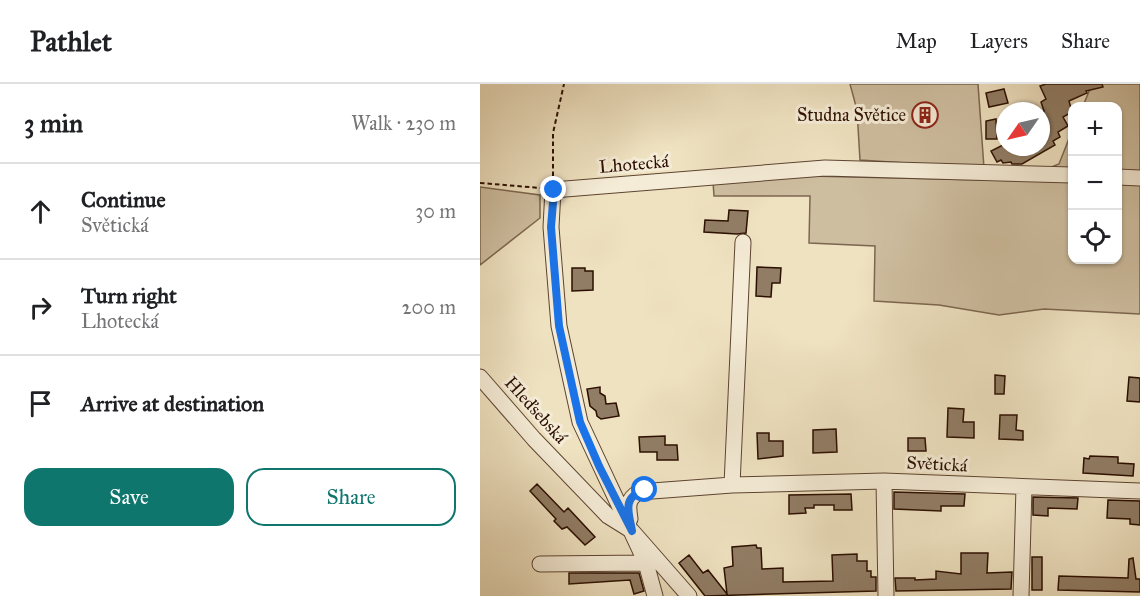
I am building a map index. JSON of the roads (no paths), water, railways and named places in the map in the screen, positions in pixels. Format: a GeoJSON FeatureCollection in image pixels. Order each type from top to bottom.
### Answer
{"type":"FeatureCollection","features":[{"type":"Feature","properties":{"kind":"street","name":"Lhotecká"},"geometry":{"type":"LineString","coordinates":[[632,531],[580,422],[559,326],[551,227],[554,190],[825,168],[1068,175]]}},
{"type":"Feature","properties":{"kind":"street"},"geometry":{"type":"LineString","coordinates":[[1122,177],[1140,178]]}},
{"type":"Feature","properties":{"kind":"street"},"geometry":{"type":"LineString","coordinates":[[732,485],[743,242]]}},
{"type":"Feature","properties":{"kind":"street","name":"Hleďsebská"},"geometry":{"type":"LineString","coordinates":[[480,377],[534,439],[608,516],[632,531],[689,596]]}},
{"type":"Feature","properties":{"kind":"street"},"geometry":{"type":"LineString","coordinates":[[884,481],[886,596]]}},
{"type":"Feature","properties":{"kind":"street","name":"Světická"},"geometry":{"type":"LineString","coordinates":[[632,531],[627,506],[632,497],[639,492],[732,485],[884,481],[1140,491]]}},
{"type":"Feature","properties":{"kind":"street"},"geometry":{"type":"LineString","coordinates":[[1022,596],[1024,487]]}},
{"type":"Feature","properties":{"kind":"street"},"geometry":{"type":"LineString","coordinates":[[632,531],[646,563],[655,596]]}},
{"type":"Feature","properties":{"kind":"street"},"geometry":{"type":"LineString","coordinates":[[540,564],[646,563]]}},
{"type":"Feature","properties":{"kind":"place","name":"Studna Světice"},"geometry":{"type":"Point","coordinates":[925,115]}}]}
